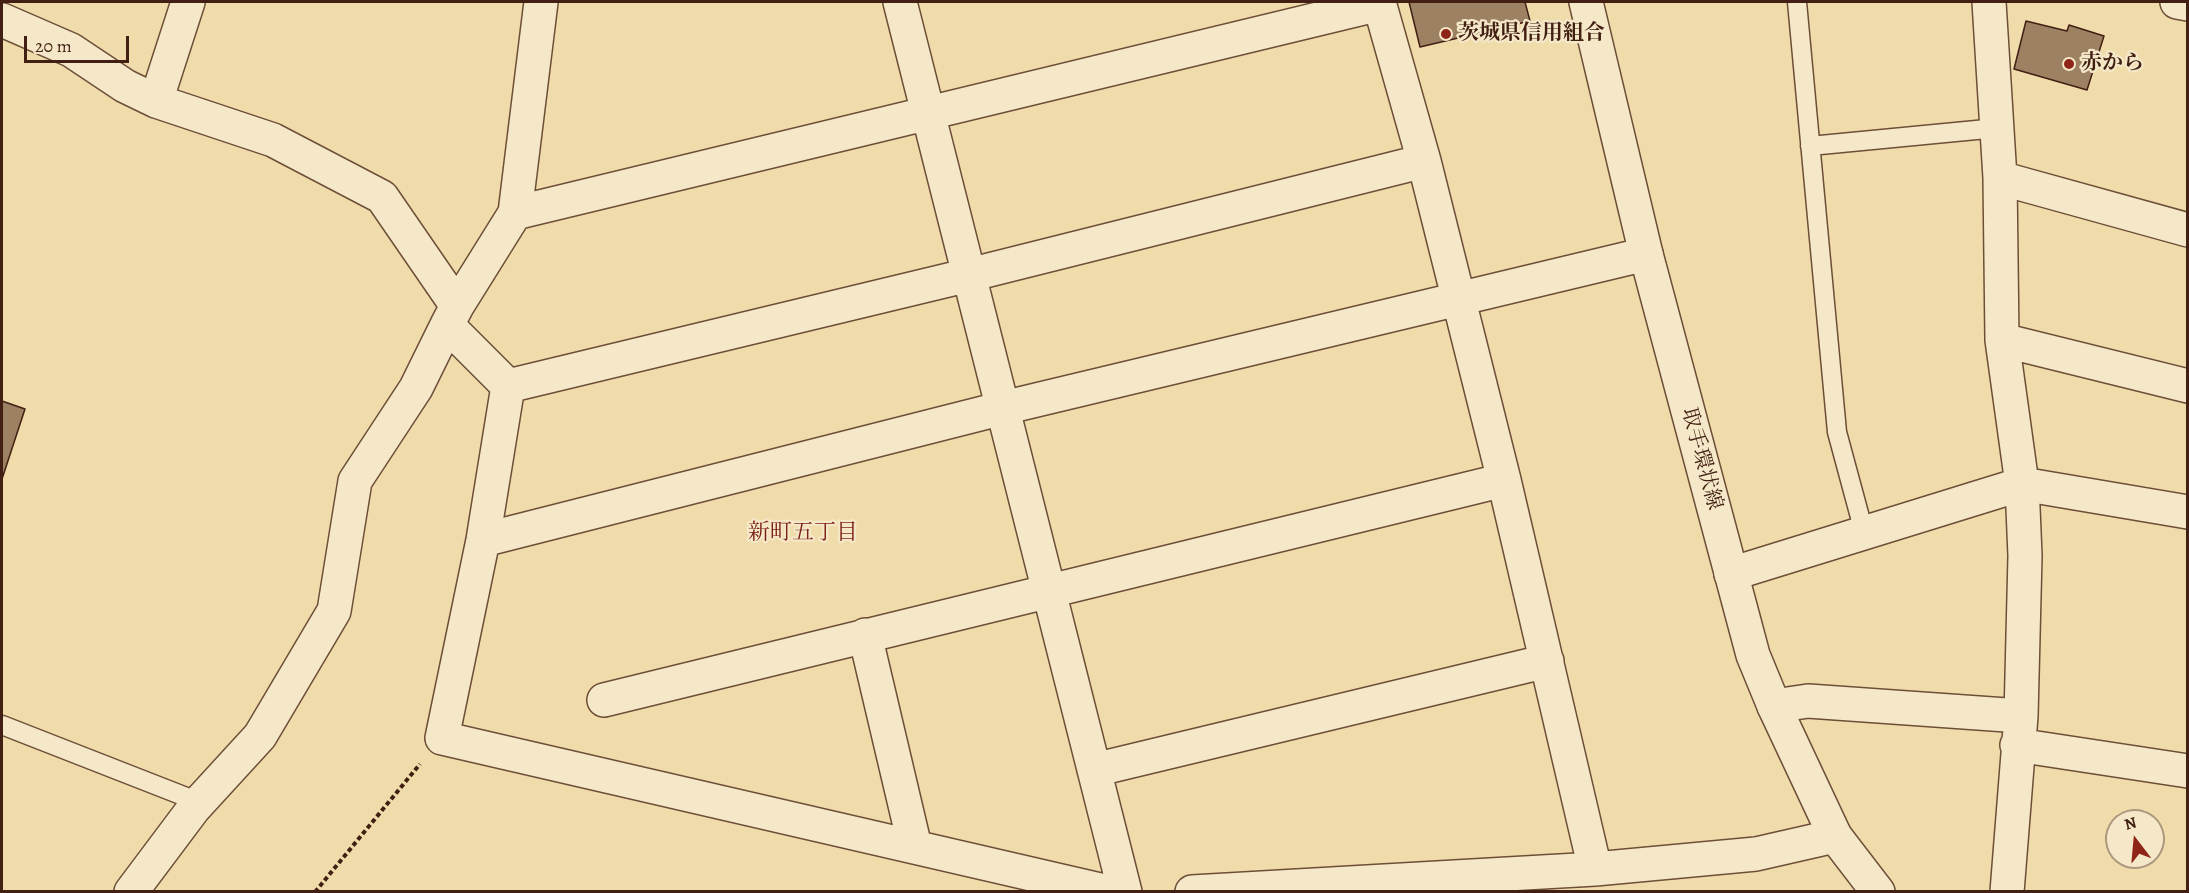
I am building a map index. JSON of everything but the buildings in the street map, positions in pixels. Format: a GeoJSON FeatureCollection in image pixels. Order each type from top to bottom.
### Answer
{"type":"FeatureCollection","features":[{"type":"Feature","properties":{"kind":"street"},"geometry":{"type":"LineString","coordinates":[[156,101],[188,2]]}},
{"type":"Feature","properties":{"kind":"street"},"geometry":{"type":"LineString","coordinates":[[131,891],[199,802],[260,736],[334,611],[355,481],[416,388],[452,315],[515,213],[541,2]]}},
{"type":"Feature","properties":{"kind":"street"},"geometry":{"type":"LineString","coordinates":[[900,2],[1125,891]]}},
{"type":"Feature","properties":{"kind":"street","name":"取手環状線"},"geometry":{"type":"LineString","coordinates":[[1586,2],[1646,254],[1754,655],[1774,706],[1835,836],[1878,891]]}},
{"type":"Feature","properties":{"kind":"street"},"geometry":{"type":"LineString","coordinates":[[1989,2],[2000,178],[2002,340],[2022,484],[2025,556],[2019,730],[2007,891]]}},
{"type":"Feature","properties":{"kind":"street"},"geometry":{"type":"LineString","coordinates":[[2177,2],[2187,4]]}},
{"type":"Feature","properties":{"kind":"street"},"geometry":{"type":"LineString","coordinates":[[515,213],[1380,3],[1424,161],[1504,480],[1595,869]]}},
{"type":"Feature","properties":{"kind":"street"},"geometry":{"type":"LineString","coordinates":[[2,20],[71,50],[125,86],[156,101],[273,140],[382,197],[452,315],[508,387],[483,540],[442,738],[1109,891]]}},
{"type":"Feature","properties":{"kind":"street"},"geometry":{"type":"LineString","coordinates":[[508,387],[1424,161]]}},
{"type":"Feature","properties":{"kind":"street"},"geometry":{"type":"LineString","coordinates":[[2000,178],[2187,230]]}},
{"type":"Feature","properties":{"kind":"street"},"geometry":{"type":"LineString","coordinates":[[483,540],[1003,408],[1646,254]]}},
{"type":"Feature","properties":{"kind":"street"},"geometry":{"type":"LineString","coordinates":[[2002,340],[2187,386]]}},
{"type":"Feature","properties":{"kind":"street"},"geometry":{"type":"LineString","coordinates":[[604,700],[1504,480]]}},
{"type":"Feature","properties":{"kind":"street"},"geometry":{"type":"LineString","coordinates":[[1731,574],[2022,484],[2187,512]]}},
{"type":"Feature","properties":{"kind":"street"},"geometry":{"type":"LineString","coordinates":[[865,635],[915,847]]}},
{"type":"Feature","properties":{"kind":"street"},"geometry":{"type":"LineString","coordinates":[[1094,770],[1547,661]]}},
{"type":"Feature","properties":{"kind":"street"},"geometry":{"type":"LineString","coordinates":[[1774,706],[1808,701],[2019,730],[2187,771]]}},
{"type":"Feature","properties":{"kind":"street"},"geometry":{"type":"LineString","coordinates":[[1192,891],[1595,869],[1756,854],[1835,836]]}},
{"type":"Feature","properties":{"kind":"lane"},"geometry":{"type":"LineString","coordinates":[[1797,2],[1837,432],[1864,532]]}},
{"type":"Feature","properties":{"kind":"lane"},"geometry":{"type":"LineString","coordinates":[[1810,146],[1998,128]]}},
{"type":"Feature","properties":{"kind":"lane"},"geometry":{"type":"LineString","coordinates":[[2,725],[199,802]]}},
{"type":"Feature","properties":{"kind":"path"},"geometry":{"type":"LineString","coordinates":[[315,891],[442,738]]}},
{"type":"Feature","properties":{"kind":"place","name":"茨城県信用組合"},"geometry":{"type":"Point","coordinates":[1446,34]}},
{"type":"Feature","properties":{"kind":"place","name":"赤から"},"geometry":{"type":"Point","coordinates":[2069,64]}},
{"type":"Feature","properties":{"kind":"district","name":"新町五丁目"},"geometry":{"type":"Point","coordinates":[803,534]}}]}
